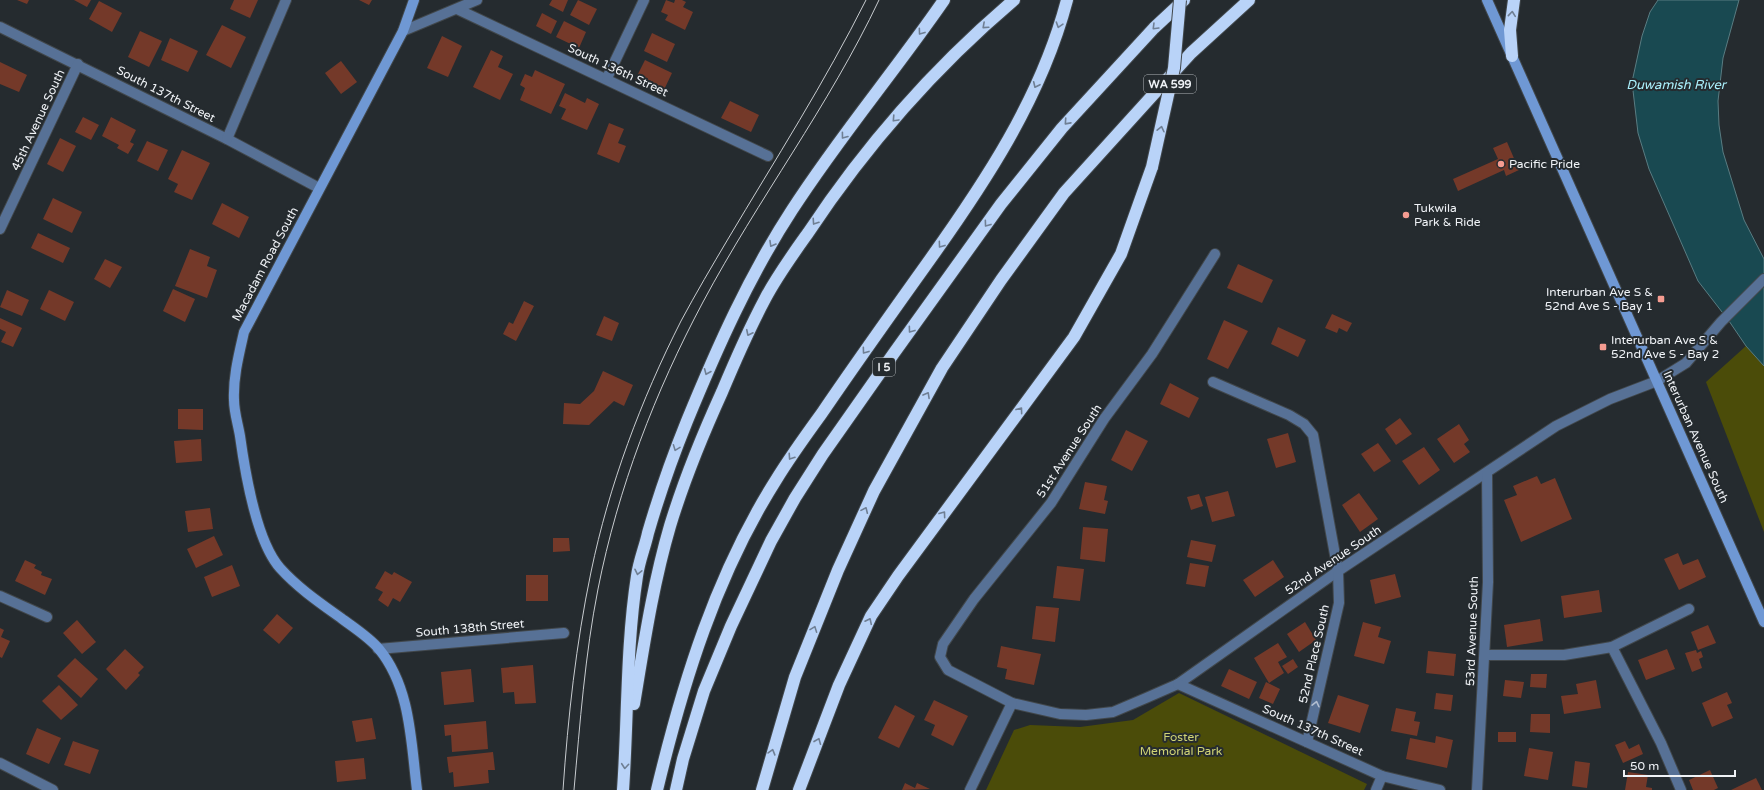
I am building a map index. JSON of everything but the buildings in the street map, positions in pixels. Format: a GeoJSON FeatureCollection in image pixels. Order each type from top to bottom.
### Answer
{"type":"FeatureCollection","features":[{"type":"Feature","properties":{"kind":"highway"},"geometry":{"type":"LineString","coordinates":[[623,790],[627,742],[630,640],[637,574],[661,488],[708,370],[740,299],[792,211],[838,144],[944,0]]}},
{"type":"Feature","properties":{"kind":"highway"},"geometry":{"type":"LineString","coordinates":[[627,742],[651,607],[670,527],[687,475],[712,415],[766,297],[838,187],[865,153],[932,78],[969,41],[1014,0]]}},
{"type":"Feature","properties":{"kind":"highway"},"geometry":{"type":"LineString","coordinates":[[657,790],[680,700],[696,650],[730,567],[756,516],[776,480],[797,448],[960,218],[1003,151],[1051,49],[1067,0]]}},
{"type":"Feature","properties":{"kind":"highway","name":"WA 599"},"geometry":{"type":"LineString","coordinates":[[799,790],[839,684],[871,616],[898,576],[1074,337],[1121,254],[1152,167],[1174,68],[1180,0]]}},
{"type":"Feature","properties":{"kind":"highway","name":"I 5"},"geometry":{"type":"LineString","coordinates":[[676,790],[683,760],[704,691],[731,626],[771,541],[794,498],[823,454],[1001,204],[1062,128],[1154,28],[1184,0]]}},
{"type":"Feature","properties":{"kind":"highway"},"geometry":{"type":"LineString","coordinates":[[762,790],[795,676],[838,570],[874,491],[942,368],[1001,280],[1064,193],[1192,53],[1249,0]]}},
{"type":"Feature","properties":{"kind":"highway"},"geometry":{"type":"LineString","coordinates":[[1512,56],[1510,30],[1514,0]]}},
{"type":"Feature","properties":{"kind":"street"},"geometry":{"type":"LineString","coordinates":[[227,139],[286,0]]}},
{"type":"Feature","properties":{"kind":"street","name":"Macadam Road South"},"geometry":{"type":"LineString","coordinates":[[414,0],[403,31],[244,332],[236,367],[234,400],[251,495],[263,538],[279,567],[300,587],[356,629],[378,649],[394,674],[404,699],[417,790]]}},
{"type":"Feature","properties":{"kind":"street"},"geometry":{"type":"LineString","coordinates":[[403,31],[477,0]]}},
{"type":"Feature","properties":{"kind":"street"},"geometry":{"type":"LineString","coordinates":[[607,78],[644,0]]}},
{"type":"Feature","properties":{"kind":"street","name":"Interurban Avenue South"},"geometry":{"type":"LineString","coordinates":[[1487,0],[1764,622]]}},
{"type":"Feature","properties":{"kind":"street","name":"South 136th Street"},"geometry":{"type":"LineString","coordinates":[[457,9],[607,78],[768,156]]}},
{"type":"Feature","properties":{"kind":"street","name":"South 137th Street"},"geometry":{"type":"LineString","coordinates":[[0,27],[78,64],[227,139],[319,188]]}},
{"type":"Feature","properties":{"kind":"street","name":"45th Avenue South"},"geometry":{"type":"LineString","coordinates":[[0,230],[78,64]]}},
{"type":"Feature","properties":{"kind":"street","name":"51st Avenue South"},"geometry":{"type":"LineString","coordinates":[[1012,703],[948,670],[940,657],[943,644],[974,599],[1051,503],[1104,420],[1152,354],[1215,254]]}},
{"type":"Feature","properties":{"kind":"street","name":"52nd Avenue South"},"geometry":{"type":"LineString","coordinates":[[1012,703],[1060,714],[1086,715],[1113,712],[1178,684],[1338,571],[1556,426],[1610,399],[1657,381],[1686,364],[1722,322],[1764,279]]}},
{"type":"Feature","properties":{"kind":"street"},"geometry":{"type":"LineString","coordinates":[[1213,382],[1289,415],[1304,424],[1313,435],[1338,571]]}},
{"type":"Feature","properties":{"kind":"street","name":"53rd Avenue South"},"geometry":{"type":"LineString","coordinates":[[1477,790],[1488,582],[1487,473]]}},
{"type":"Feature","properties":{"kind":"street","name":"52nd Place South"},"geometry":{"type":"LineString","coordinates":[[1307,742],[1339,603],[1338,571]]}},
{"type":"Feature","properties":{"kind":"street"},"geometry":{"type":"LineString","coordinates":[[0,596],[47,617]]}},
{"type":"Feature","properties":{"kind":"street"},"geometry":{"type":"LineString","coordinates":[[1485,655],[1564,655],[1612,647],[1690,608]]}},
{"type":"Feature","properties":{"kind":"street","name":"South 138th Street"},"geometry":{"type":"LineString","coordinates":[[378,649],[564,633]]}},
{"type":"Feature","properties":{"kind":"street"},"geometry":{"type":"LineString","coordinates":[[1612,647],[1661,743],[1681,790]]}},
{"type":"Feature","properties":{"kind":"street","name":"South 137th Street"},"geometry":{"type":"LineString","coordinates":[[1178,684],[1382,776],[1440,790]]}},
{"type":"Feature","properties":{"kind":"street"},"geometry":{"type":"LineString","coordinates":[[970,790],[1012,703]]}},
{"type":"Feature","properties":{"kind":"street"},"geometry":{"type":"LineString","coordinates":[[0,764],[53,790]]}},
{"type":"Feature","properties":{"kind":"street"},"geometry":{"type":"LineString","coordinates":[[1376,790],[1382,776]]}},
{"type":"Feature","properties":{"kind":"green space"},"geometry":{"type":"Polygon","coordinates":[[[1746,346],[1764,366],[1764,532],[1706,382],[1746,346]]]}},
{"type":"Feature","properties":{"kind":"green space","name":"Foster Memorial Park"},"geometry":{"type":"Polygon","coordinates":[[[1179,693],[1367,784],[1364,790],[986,790],[1014,730],[1030,725],[1080,727],[1133,720],[1179,693]]]}},
{"type":"Feature","properties":{"kind":"water","name":"Duwamish River"},"geometry":{"type":"Polygon","coordinates":[[[1658,0],[1739,0],[1723,58],[1718,101],[1719,125],[1723,152],[1744,220],[1764,259],[1764,366],[1746,346],[1698,281],[1649,169],[1638,133],[1632,82],[1642,36],[1650,12],[1658,0]]]}},
{"type":"Feature","properties":{"kind":"tram line"},"geometry":{"type":"LineString","coordinates":[[563,790],[573,681],[591,572],[607,507],[640,412],[666,351],[681,321],[722,249],[817,91],[866,0]]}},
{"type":"Feature","properties":{"kind":"tram line"},"geometry":{"type":"LineString","coordinates":[[574,790],[586,664],[593,614],[606,551],[616,514],[640,441],[669,371],[703,302],[724,264],[816,115],[879,0]]}},
{"type":"Feature","properties":{"kind":"place","name":"Pacific Pride"},"geometry":{"type":"Point","coordinates":[1501,164]}},
{"type":"Feature","properties":{"kind":"place","name":"Tukwila Park & Ride"},"geometry":{"type":"Point","coordinates":[1406,215]}},
{"type":"Feature","properties":{"kind":"place","name":"Interurban Ave S & 52nd Ave S - Bay 1"},"geometry":{"type":"Point","coordinates":[1661,299]}},
{"type":"Feature","properties":{"kind":"place","name":"Interurban Ave S & 52nd Ave S - Bay 2"},"geometry":{"type":"Point","coordinates":[1603,347]}}]}
